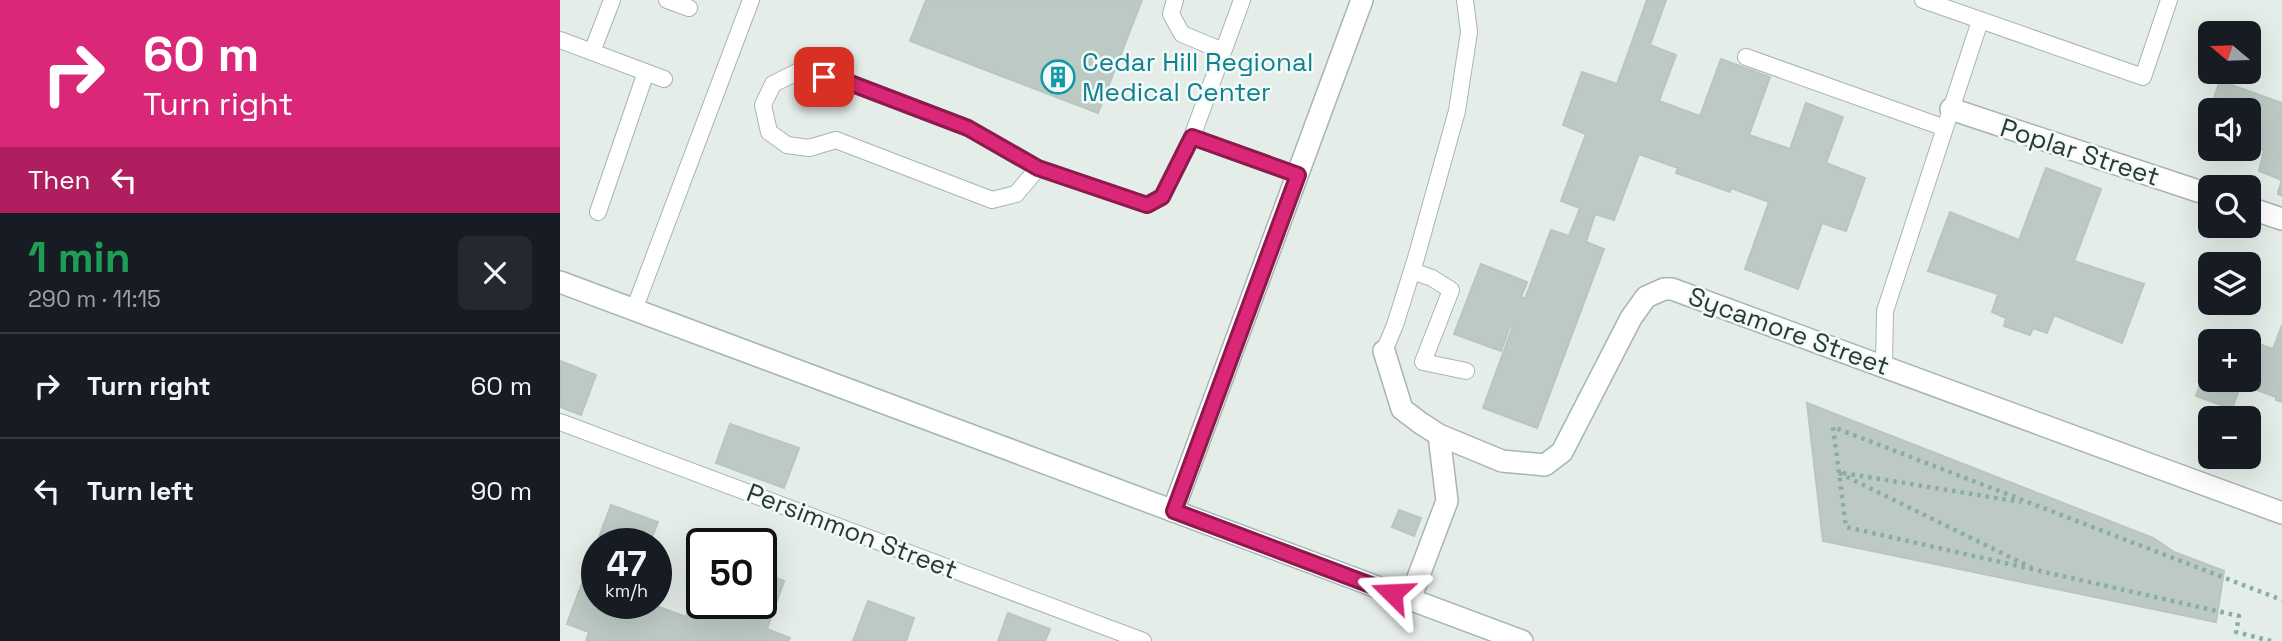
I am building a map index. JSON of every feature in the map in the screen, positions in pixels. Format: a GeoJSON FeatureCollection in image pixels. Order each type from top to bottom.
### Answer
{"type":"FeatureCollection","features":[{"type":"Feature","properties":{"kind":"street"},"geometry":{"type":"LineString","coordinates":[[1174,511],[1362,0]]}},
{"type":"Feature","properties":{"kind":"street","name":"Poplar Street"},"geometry":{"type":"LineString","coordinates":[[1948,118],[2198,191]]}},
{"type":"Feature","properties":{"kind":"street"},"geometry":{"type":"LineString","coordinates":[[2261,212],[2282,219]]}},
{"type":"Feature","properties":{"kind":"street"},"geometry":{"type":"LineString","coordinates":[[560,282],[1522,641]]}},
{"type":"Feature","properties":{"kind":"street","name":"Sycamore Street"},"geometry":{"type":"LineString","coordinates":[[1384,351],[1402,409],[1439,435],[1502,461],[1545,465],[1562,453],[1631,318],[1646,297],[1664,289],[1679,291],[2282,513]]}},
{"type":"Feature","properties":{"kind":"street"},"geometry":{"type":"LineString","coordinates":[[1410,599],[1447,501],[1439,435]]}},
{"type":"Feature","properties":{"kind":"lane"},"geometry":{"type":"LineString","coordinates":[[592,52],[612,0]]}},
{"type":"Feature","properties":{"kind":"lane"},"geometry":{"type":"LineString","coordinates":[[667,0],[689,8]]}},
{"type":"Feature","properties":{"kind":"lane"},"geometry":{"type":"LineString","coordinates":[[634,310],[751,0]]}},
{"type":"Feature","properties":{"kind":"lane"},"geometry":{"type":"LineString","coordinates":[[1175,0],[1171,14],[1182,34],[1223,51]]}},
{"type":"Feature","properties":{"kind":"lane"},"geometry":{"type":"LineString","coordinates":[[1038,168],[1016,194],[992,200],[836,140],[809,148],[787,145],[769,132],[763,104],[773,83],[799,71],[850,83],[968,128],[1038,168],[1147,205],[1162,197],[1192,137],[1242,0]]}},
{"type":"Feature","properties":{"kind":"lane"},"geometry":{"type":"LineString","coordinates":[[1384,351],[1412,271],[1457,111],[1469,32],[1465,0]]}},
{"type":"Feature","properties":{"kind":"lane"},"geometry":{"type":"LineString","coordinates":[[1923,0],[2143,77],[2169,0]]}},
{"type":"Feature","properties":{"kind":"lane"},"geometry":{"type":"LineString","coordinates":[[1884,366],[1885,311],[1980,21]]}},
{"type":"Feature","properties":{"kind":"lane"},"geometry":{"type":"LineString","coordinates":[[560,40],[664,79]]}},
{"type":"Feature","properties":{"kind":"lane"},"geometry":{"type":"LineString","coordinates":[[1746,57],[1948,118]]}},
{"type":"Feature","properties":{"kind":"lane"},"geometry":{"type":"LineString","coordinates":[[597,212],[646,72]]}},
{"type":"Feature","properties":{"kind":"lane"},"geometry":{"type":"LineString","coordinates":[[1192,137],[1298,175]]}},
{"type":"Feature","properties":{"kind":"lane"},"geometry":{"type":"LineString","coordinates":[[1412,271],[1432,278],[1451,290],[1423,362],[1466,371]]}},
{"type":"Feature","properties":{"kind":"lane","name":"Persimmon Street"},"geometry":{"type":"LineString","coordinates":[[560,422],[1143,641]]}},
{"type":"Feature","properties":{"kind":"path"},"geometry":{"type":"LineString","coordinates":[[2271,641],[2236,632],[2239,616],[1846,527],[1833,427],[2282,600]]}},
{"type":"Feature","properties":{"kind":"path"},"geometry":{"type":"LineString","coordinates":[[1838,473],[2030,503]]}},
{"type":"Feature","properties":{"kind":"path"},"geometry":{"type":"LineString","coordinates":[[1838,473],[2039,571]]}},
{"type":"Feature","properties":{"kind":"building","name":"Cedar Hill Regional Medical Center"},"geometry":{"type":"Polygon","coordinates":[[[926,0],[1142,0],[1098,113],[910,41],[926,0]]]}},
{"type":"Feature","properties":{"kind":"building"},"geometry":{"type":"Polygon","coordinates":[[[1647,0],[1666,0],[1650,45],[1676,55],[1659,101],[1700,116],[1721,59],[1770,77],[1749,135],[1790,149],[1806,103],[1843,117],[1826,163],[1865,178],[1846,231],[1822,223],[1798,289],[1745,269],[1769,202],[1676,173],[1678,168],[1639,154],[1614,220],[1595,214],[1586,242],[1604,249],[1537,428],[1483,408],[1513,326],[1510,326],[1501,351],[1454,334],[1481,264],[1527,282],[1521,297],[1525,299],[1551,230],[1569,236],[1580,208],[1561,201],[1586,134],[1563,125],[1582,72],[1617,84],[1647,0]]]}},
{"type":"Feature","properties":{"kind":"building"},"geometry":{"type":"Polygon","coordinates":[[[2219,84],[2228,84],[2282,103],[2282,180],[2259,171],[2264,150],[2261,149],[2261,98],[2214,98],[2219,84]]]}},
{"type":"Feature","properties":{"kind":"building"},"geometry":{"type":"Polygon","coordinates":[[[2046,168],[2101,189],[2074,261],[2144,284],[2122,343],[2054,315],[2047,333],[2033,328],[2030,335],[2004,326],[2006,318],[1992,312],[1998,294],[1928,271],[1950,212],[2019,240],[2046,168]]]}},
{"type":"Feature","properties":{"kind":"building"},"geometry":{"type":"Polygon","coordinates":[[[2282,180],[2282,196],[2278,192],[2282,180]]]}},
{"type":"Feature","properties":{"kind":"building"},"geometry":{"type":"Polygon","coordinates":[[[2282,325],[2282,402],[2261,391],[2261,345],[2273,349],[2282,325]]]}},
{"type":"Feature","properties":{"kind":"building"},"geometry":{"type":"Polygon","coordinates":[[[560,361],[596,375],[581,415],[560,407],[560,361]]]}},
{"type":"Feature","properties":{"kind":"building"},"geometry":{"type":"Polygon","coordinates":[[[2198,391],[2238,392],[2233,406],[2224,406],[2196,396],[2198,391]]]}},
{"type":"Feature","properties":{"kind":"building"},"geometry":{"type":"Polygon","coordinates":[[[1807,403],[2153,538],[2174,552],[2224,571],[2216,622],[1823,541],[1807,403]]]}},
{"type":"Feature","properties":{"kind":"building"},"geometry":{"type":"Polygon","coordinates":[[[730,424],[799,448],[784,488],[716,463],[730,424]]]}},
{"type":"Feature","properties":{"kind":"building"},"geometry":{"type":"Polygon","coordinates":[[[611,505],[658,522],[656,528],[602,528],[611,505]]]}},
{"type":"Feature","properties":{"kind":"building"},"geometry":{"type":"Polygon","coordinates":[[[1399,510],[1421,518],[1414,536],[1392,527],[1399,510]]]}},
{"type":"Feature","properties":{"kind":"building"},"geometry":{"type":"Polygon","coordinates":[[[777,578],[784,581],[777,601],[777,578]]]}},
{"type":"Feature","properties":{"kind":"building"},"geometry":{"type":"Polygon","coordinates":[[[581,586],[581,619],[672,619],[672,612],[686,619],[771,619],[767,629],[790,638],[788,641],[586,641],[589,632],[567,624],[581,586]]]}},
{"type":"Feature","properties":{"kind":"building"},"geometry":{"type":"Polygon","coordinates":[[[868,601],[914,618],[906,641],[853,641],[868,601]]]}},
{"type":"Feature","properties":{"kind":"building"},"geometry":{"type":"Polygon","coordinates":[[[1008,613],[1050,629],[1045,641],[998,641],[1008,613]]]}},
{"type":"Feature","properties":{"kind":"place","name":"Cedar Hill Regional Medical Center"},"geometry":{"type":"Point","coordinates":[1058,77]}},
{"type":"Feature","properties":{"kind":"route"},"geometry":{"type":"LineString","coordinates":[[824,77],[850,83],[968,128],[1038,168],[1147,205],[1162,197],[1192,137],[1298,175],[1174,511],[1392,593]]}}]}
